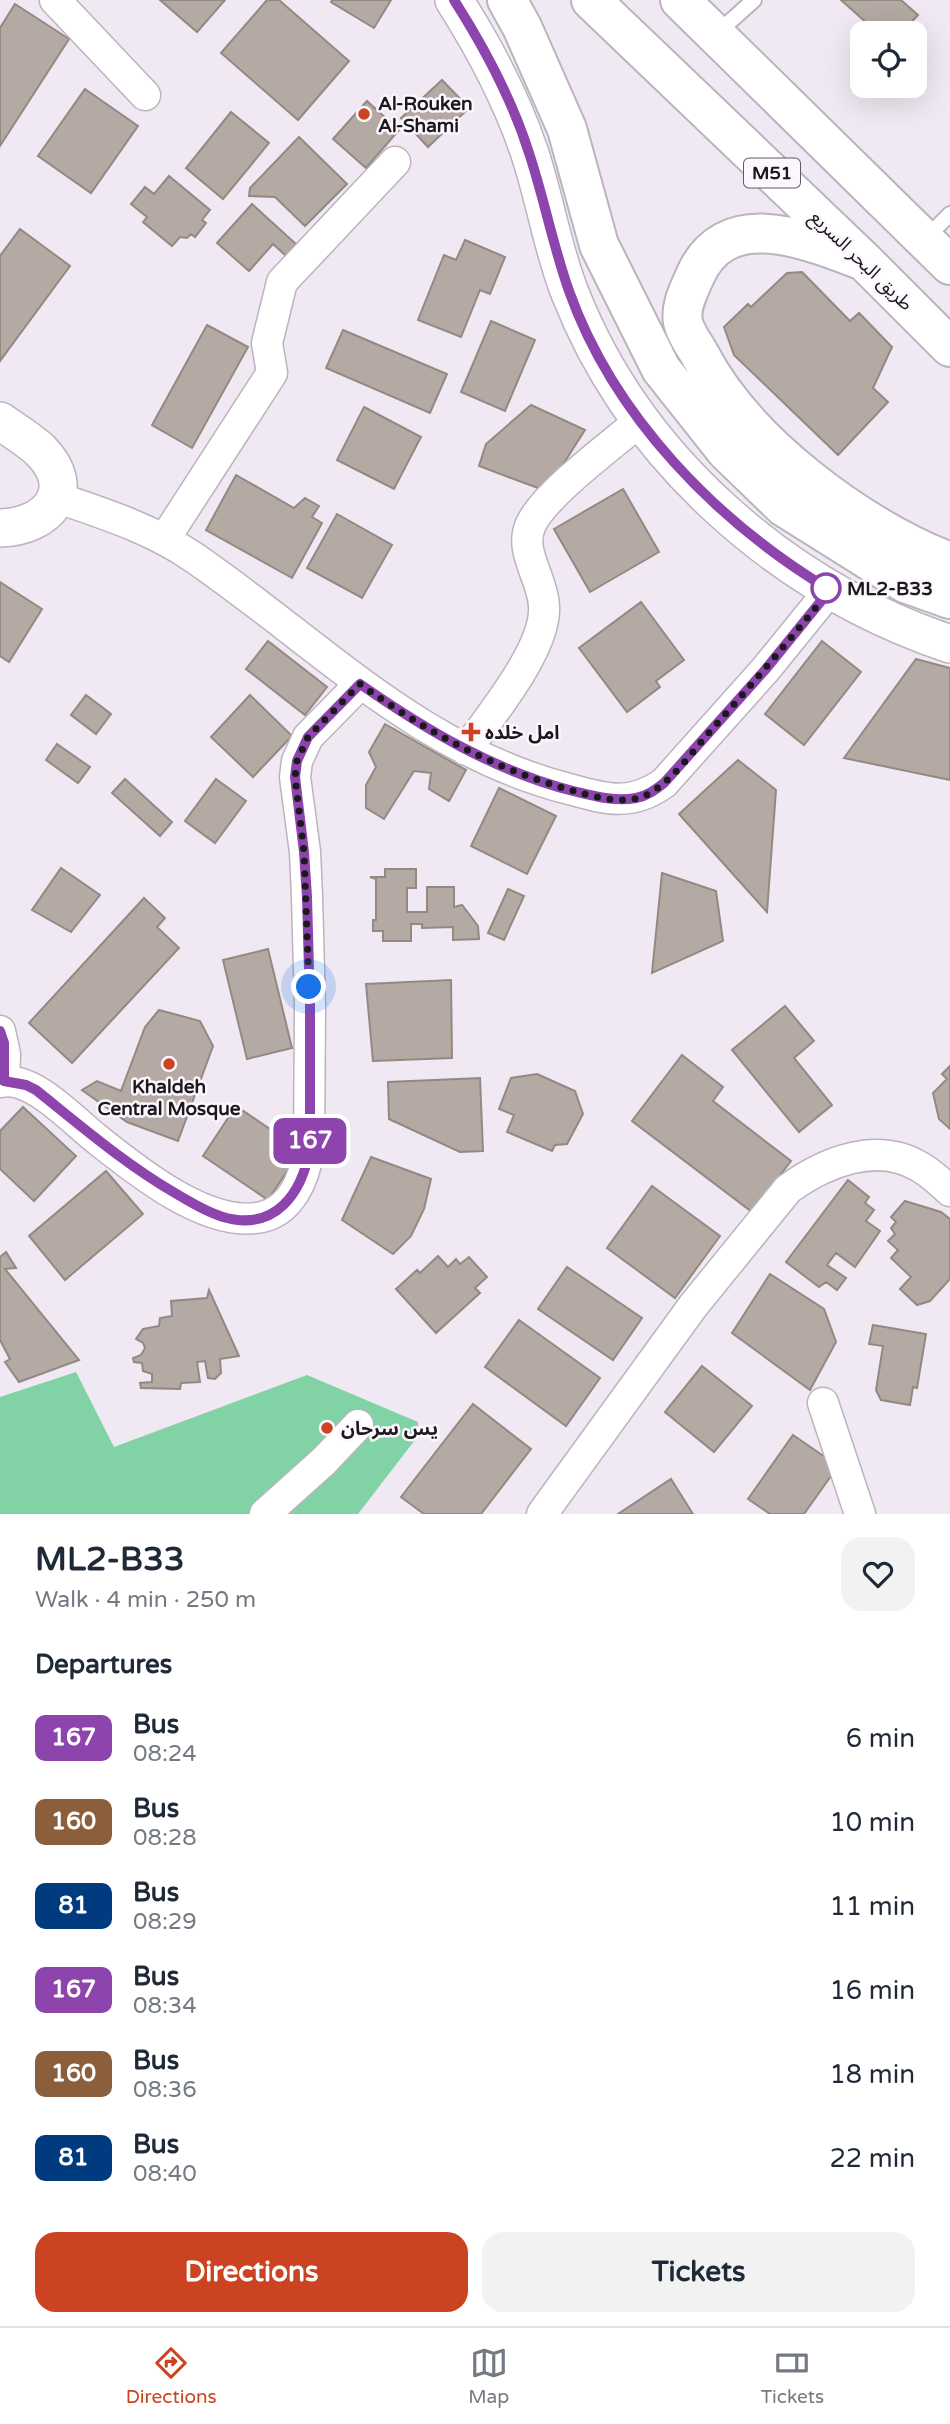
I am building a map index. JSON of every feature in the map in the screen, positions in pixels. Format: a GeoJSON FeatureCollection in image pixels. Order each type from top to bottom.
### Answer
{"type":"FeatureCollection","features":[{"type":"Feature","properties":{"kind":"highway"},"geometry":{"type":"LineString","coordinates":[[506,0],[522,27],[567,129],[598,245],[661,369],[726,451],[783,507],[905,583],[950,599]]}},
{"type":"Feature","properties":{"kind":"highway","name":"طريق البحر السريع"},"geometry":{"type":"LineString","coordinates":[[591,0],[950,347]]}},
{"type":"Feature","properties":{"kind":"highway"},"geometry":{"type":"LineString","coordinates":[[680,0],[715,35],[942,240]]}},
{"type":"Feature","properties":{"kind":"highway"},"geometry":{"type":"LineString","coordinates":[[864,261],[806,240],[763,232],[737,236],[719,245],[701,261],[685,299],[683,323],[707,369],[731,403],[812,482],[871,524],[928,554],[950,562]]}},
{"type":"Feature","properties":{"kind":"street"},"geometry":{"type":"LineString","coordinates":[[55,0],[145,95]]}},
{"type":"Feature","properties":{"kind":"street"},"geometry":{"type":"LineString","coordinates":[[454,0],[484,51],[515,116],[533,163],[569,292],[593,346],[615,386],[640,421],[674,461],[726,512],[794,568],[876,614],[950,644]]}},
{"type":"Feature","properties":{"kind":"street"},"geometry":{"type":"LineString","coordinates":[[164,540],[272,373],[267,343],[282,282],[395,162]]}},
{"type":"Feature","properties":{"kind":"street"},"geometry":{"type":"LineString","coordinates":[[0,421],[40,450],[50,463],[58,487],[58,498],[52,508],[41,517],[27,524],[0,528]]}},
{"type":"Feature","properties":{"kind":"street"},"geometry":{"type":"LineString","coordinates":[[466,750],[529,656],[542,623],[545,608],[542,593],[528,553],[530,527],[548,501],[640,421]]}},
{"type":"Feature","properties":{"kind":"street"},"geometry":{"type":"LineString","coordinates":[[58,498],[114,517],[192,556],[402,714],[466,750],[529,777],[618,800],[649,794],[664,783],[765,670],[830,590]]}},
{"type":"Feature","properties":{"kind":"street"},"geometry":{"type":"LineString","coordinates":[[0,1031],[4,1043],[2,1081],[26,1085],[36,1090],[133,1166],[200,1207],[224,1217],[243,1220],[267,1217],[284,1207],[297,1189],[306,1169],[310,1148],[307,897],[295,777],[297,761],[308,737],[360,684]]}},
{"type":"Feature","properties":{"kind":"street"},"geometry":{"type":"LineString","coordinates":[[542,1514],[693,1306],[788,1189],[808,1175],[833,1164],[856,1157],[880,1156],[900,1158],[921,1167],[950,1191]]}},
{"type":"Feature","properties":{"kind":"street"},"geometry":{"type":"LineString","coordinates":[[823,1403],[860,1514]]}},
{"type":"Feature","properties":{"kind":"street"},"geometry":{"type":"LineString","coordinates":[[265,1514],[307,1478],[358,1425]]}},
{"type":"Feature","properties":{"kind":"lane"},"geometry":{"type":"LineString","coordinates":[[715,35],[754,0]]}},
{"type":"Feature","properties":{"kind":"green space"},"geometry":{"type":"Polygon","coordinates":[[[76,1372],[114,1447],[307,1375],[418,1422],[418,1436],[358,1514],[0,1514],[0,1397],[76,1372]]]}},
{"type":"Feature","properties":{"kind":"building"},"geometry":{"type":"Polygon","coordinates":[[[160,0],[225,0],[197,32],[160,0]]]}},
{"type":"Feature","properties":{"kind":"building"},"geometry":{"type":"Polygon","coordinates":[[[267,0],[279,0],[349,61],[298,120],[221,53],[267,0]]]}},
{"type":"Feature","properties":{"kind":"building"},"geometry":{"type":"Polygon","coordinates":[[[391,0],[374,28],[331,2],[391,0]]]}},
{"type":"Feature","properties":{"kind":"building"},"geometry":{"type":"Polygon","coordinates":[[[841,0],[901,0],[918,15],[912,21],[865,21],[841,0]]]}},
{"type":"Feature","properties":{"kind":"building"},"geometry":{"type":"Polygon","coordinates":[[[15,4],[69,39],[0,146],[0,28],[15,4]]]}},
{"type":"Feature","properties":{"kind":"building"},"geometry":{"type":"Polygon","coordinates":[[[442,80],[469,108],[428,147],[401,118],[442,80]]]}},
{"type":"Feature","properties":{"kind":"building"},"geometry":{"type":"Polygon","coordinates":[[[85,89],[138,126],[91,193],[38,156],[85,89]]]}},
{"type":"Feature","properties":{"kind":"building"},"geometry":{"type":"Polygon","coordinates":[[[367,101],[399,130],[366,168],[333,139],[367,101]]]}},
{"type":"Feature","properties":{"kind":"building"},"geometry":{"type":"Polygon","coordinates":[[[231,112],[269,143],[223,199],[186,168],[231,112]]]}},
{"type":"Feature","properties":{"kind":"building"},"geometry":{"type":"Polygon","coordinates":[[[299,137],[347,184],[305,226],[275,197],[249,196],[250,188],[299,137]]]}},
{"type":"Feature","properties":{"kind":"building"},"geometry":{"type":"Polygon","coordinates":[[[169,176],[210,210],[202,220],[206,223],[195,237],[191,234],[187,238],[180,237],[172,246],[143,222],[147,217],[131,204],[145,187],[154,194],[169,176]]]}},
{"type":"Feature","properties":{"kind":"building"},"geometry":{"type":"Polygon","coordinates":[[[252,204],[296,244],[286,256],[273,244],[249,271],[217,243],[252,204]]]}},
{"type":"Feature","properties":{"kind":"building"},"geometry":{"type":"Polygon","coordinates":[[[20,229],[70,266],[0,361],[0,256],[20,229]]]}},
{"type":"Feature","properties":{"kind":"building"},"geometry":{"type":"Polygon","coordinates":[[[465,240],[505,257],[490,294],[480,290],[461,337],[418,320],[444,255],[456,260],[465,240]]]}},
{"type":"Feature","properties":{"kind":"building"},"geometry":{"type":"Polygon","coordinates":[[[802,272],[850,321],[859,313],[892,347],[873,388],[888,402],[838,455],[734,355],[724,327],[748,304],[751,307],[787,273],[802,272]]]}},
{"type":"Feature","properties":{"kind":"building"},"geometry":{"type":"Polygon","coordinates":[[[491,321],[535,340],[505,411],[461,392],[491,321]]]}},
{"type":"Feature","properties":{"kind":"building"},"geometry":{"type":"Polygon","coordinates":[[[207,325],[248,347],[192,448],[152,425],[207,325]]]}},
{"type":"Feature","properties":{"kind":"building"},"geometry":{"type":"Polygon","coordinates":[[[343,330],[447,374],[430,413],[326,368],[343,330]]]}},
{"type":"Feature","properties":{"kind":"building"},"geometry":{"type":"Polygon","coordinates":[[[531,405],[585,430],[546,491],[479,466],[486,444],[531,405]]]}},
{"type":"Feature","properties":{"kind":"building"},"geometry":{"type":"Polygon","coordinates":[[[364,407],[421,437],[394,489],[337,460],[364,407]]]}},
{"type":"Feature","properties":{"kind":"building"},"geometry":{"type":"Polygon","coordinates":[[[236,475],[294,508],[305,498],[319,506],[312,517],[322,523],[292,578],[206,530],[236,475]]]}},
{"type":"Feature","properties":{"kind":"building"},"geometry":{"type":"Polygon","coordinates":[[[623,489],[659,552],[590,592],[554,529],[623,489]]]}},
{"type":"Feature","properties":{"kind":"building"},"geometry":{"type":"Polygon","coordinates":[[[337,514],[392,545],[362,598],[307,568],[337,514]]]}},
{"type":"Feature","properties":{"kind":"building"},"geometry":{"type":"Polygon","coordinates":[[[0,582],[42,609],[9,662],[0,656],[0,582]]]}},
{"type":"Feature","properties":{"kind":"building"},"geometry":{"type":"Polygon","coordinates":[[[641,602],[684,660],[656,681],[660,687],[627,712],[579,648],[641,602]]]}},
{"type":"Feature","properties":{"kind":"building"},"geometry":{"type":"Polygon","coordinates":[[[268,641],[327,687],[305,715],[246,669],[268,641]]]}},
{"type":"Feature","properties":{"kind":"building"},"geometry":{"type":"Polygon","coordinates":[[[822,641],[861,672],[804,745],[765,714],[822,641]]]}},
{"type":"Feature","properties":{"kind":"building"},"geometry":{"type":"Polygon","coordinates":[[[916,659],[950,668],[950,780],[844,758],[916,659]]]}},
{"type":"Feature","properties":{"kind":"building"},"geometry":{"type":"Polygon","coordinates":[[[86,695],[111,714],[96,734],[71,715],[86,695]]]}},
{"type":"Feature","properties":{"kind":"building"},"geometry":{"type":"Polygon","coordinates":[[[250,695],[292,736],[253,777],[211,737],[250,695]]]}},
{"type":"Feature","properties":{"kind":"building"},"geometry":{"type":"Polygon","coordinates":[[[385,724],[466,770],[449,801],[429,789],[431,773],[414,771],[384,819],[366,808],[366,785],[376,767],[369,752],[385,724]]]}},
{"type":"Feature","properties":{"kind":"building"},"geometry":{"type":"Polygon","coordinates":[[[57,744],[90,767],[78,783],[46,760],[57,744]]]}},
{"type":"Feature","properties":{"kind":"building"},"geometry":{"type":"Polygon","coordinates":[[[738,760],[776,790],[767,912],[679,814],[738,760]]]}},
{"type":"Feature","properties":{"kind":"building"},"geometry":{"type":"Polygon","coordinates":[[[125,779],[172,822],[160,836],[112,793],[125,779]]]}},
{"type":"Feature","properties":{"kind":"building"},"geometry":{"type":"Polygon","coordinates":[[[216,779],[246,801],[215,843],[185,821],[216,779]]]}},
{"type":"Feature","properties":{"kind":"building"},"geometry":{"type":"Polygon","coordinates":[[[499,788],[556,816],[527,874],[471,846],[499,788]]]}},
{"type":"Feature","properties":{"kind":"building"},"geometry":{"type":"Polygon","coordinates":[[[61,868],[100,895],[71,932],[32,910],[61,868]]]}},
{"type":"Feature","properties":{"kind":"building"},"geometry":{"type":"Polygon","coordinates":[[[385,869],[416,869],[416,888],[407,888],[407,912],[427,912],[427,887],[454,887],[454,907],[462,905],[478,926],[479,939],[453,940],[453,927],[422,928],[422,924],[411,924],[411,941],[383,941],[383,931],[373,931],[373,920],[376,920],[376,879],[370,877],[385,877],[385,869]]]}},
{"type":"Feature","properties":{"kind":"building"},"geometry":{"type":"Polygon","coordinates":[[[662,873],[716,891],[723,941],[652,973],[662,873]]]}},
{"type":"Feature","properties":{"kind":"building"},"geometry":{"type":"Polygon","coordinates":[[[508,889],[524,896],[504,940],[488,933],[508,889]]]}},
{"type":"Feature","properties":{"kind":"building"},"geometry":{"type":"Polygon","coordinates":[[[144,898],[165,918],[157,927],[179,948],[72,1063],[29,1023],[144,898]]]}},
{"type":"Feature","properties":{"kind":"building"},"geometry":{"type":"Polygon","coordinates":[[[268,949],[292,1048],[247,1059],[223,960],[268,949]]]}},
{"type":"Feature","properties":{"kind":"building"},"geometry":{"type":"Polygon","coordinates":[[[451,980],[452,1058],[373,1061],[366,984],[451,980]]]}},
{"type":"Feature","properties":{"kind":"building"},"geometry":{"type":"Polygon","coordinates":[[[785,1006],[814,1041],[794,1058],[832,1105],[799,1132],[732,1050],[785,1006]]]}},
{"type":"Feature","properties":{"kind":"building","name":"Khaldeh Central Mosque"},"geometry":{"type":"Polygon","coordinates":[[[159,1010],[200,1021],[213,1046],[178,1141],[127,1122],[82,1090],[97,1081],[121,1091],[145,1027],[159,1010]]]}},
{"type":"Feature","properties":{"kind":"building"},"geometry":{"type":"Polygon","coordinates":[[[682,1055],[723,1087],[713,1101],[791,1161],[752,1212],[632,1121],[682,1055]]]}},
{"type":"Feature","properties":{"kind":"building"},"geometry":{"type":"Polygon","coordinates":[[[950,1066],[950,1129],[939,1119],[933,1093],[947,1079],[942,1074],[950,1066]]]}},
{"type":"Feature","properties":{"kind":"building"},"geometry":{"type":"Polygon","coordinates":[[[537,1074],[575,1091],[583,1114],[567,1144],[555,1145],[552,1151],[507,1132],[514,1115],[499,1109],[511,1078],[537,1074]]]}},
{"type":"Feature","properties":{"kind":"building"},"geometry":{"type":"Polygon","coordinates":[[[480,1078],[483,1151],[460,1152],[389,1119],[388,1082],[480,1078]]]}},
{"type":"Feature","properties":{"kind":"building"},"geometry":{"type":"Polygon","coordinates":[[[236,1106],[301,1150],[268,1200],[203,1156],[236,1106]]]}},
{"type":"Feature","properties":{"kind":"building"},"geometry":{"type":"Polygon","coordinates":[[[23,1107],[76,1156],[34,1201],[0,1169],[0,1131],[23,1107]]]}},
{"type":"Feature","properties":{"kind":"building"},"geometry":{"type":"Polygon","coordinates":[[[371,1157],[431,1179],[424,1209],[411,1236],[393,1254],[342,1220],[371,1157]]]}},
{"type":"Feature","properties":{"kind":"building"},"geometry":{"type":"Polygon","coordinates":[[[106,1171],[143,1214],[65,1280],[29,1236],[106,1171]]]}},
{"type":"Feature","properties":{"kind":"building"},"geometry":{"type":"Polygon","coordinates":[[[848,1180],[869,1197],[865,1203],[874,1210],[866,1221],[880,1231],[855,1267],[836,1253],[827,1265],[846,1278],[837,1290],[826,1282],[819,1287],[786,1262],[848,1180]]]}},
{"type":"Feature","properties":{"kind":"building"},"geometry":{"type":"Polygon","coordinates":[[[652,1186],[720,1236],[675,1298],[607,1248],[652,1186]]]}},
{"type":"Feature","properties":{"kind":"building"},"geometry":{"type":"Polygon","coordinates":[[[905,1201],[941,1212],[950,1219],[950,1279],[930,1301],[917,1305],[900,1289],[911,1277],[891,1258],[898,1250],[888,1241],[895,1234],[891,1228],[896,1222],[891,1217],[905,1201]]]}},
{"type":"Feature","properties":{"kind":"building"},"geometry":{"type":"Polygon","coordinates":[[[6,1252],[16,1268],[5,1269],[79,1360],[19,1382],[5,1362],[10,1359],[0,1340],[0,1257],[6,1252]]]}},
{"type":"Feature","properties":{"kind":"building"},"geometry":{"type":"Polygon","coordinates":[[[438,1256],[448,1267],[456,1259],[460,1264],[469,1257],[487,1277],[475,1288],[480,1293],[436,1333],[396,1289],[417,1270],[420,1273],[438,1256]]]}},
{"type":"Feature","properties":{"kind":"building"},"geometry":{"type":"Polygon","coordinates":[[[567,1267],[642,1318],[613,1360],[538,1309],[567,1267]]]}},
{"type":"Feature","properties":{"kind":"building"},"geometry":{"type":"Polygon","coordinates":[[[770,1274],[824,1309],[836,1342],[810,1390],[732,1333],[770,1274]]]}},
{"type":"Feature","properties":{"kind":"building"},"geometry":{"type":"Polygon","coordinates":[[[209,1290],[239,1356],[220,1359],[221,1373],[215,1379],[208,1378],[205,1361],[197,1362],[200,1382],[181,1383],[180,1389],[141,1388],[140,1383],[152,1382],[152,1374],[143,1371],[142,1363],[134,1362],[133,1358],[141,1355],[145,1348],[143,1343],[136,1339],[143,1329],[159,1326],[160,1318],[172,1316],[171,1301],[207,1298],[209,1290]]]}},
{"type":"Feature","properties":{"kind":"building"},"geometry":{"type":"Polygon","coordinates":[[[519,1320],[600,1378],[566,1426],[485,1367],[519,1320]]]}},
{"type":"Feature","properties":{"kind":"building"},"geometry":{"type":"Polygon","coordinates":[[[873,1325],[926,1334],[917,1388],[913,1387],[910,1405],[881,1400],[876,1390],[883,1346],[869,1344],[873,1325]]]}},
{"type":"Feature","properties":{"kind":"building"},"geometry":{"type":"Polygon","coordinates":[[[702,1366],[752,1406],[714,1452],[665,1412],[702,1366]]]}},
{"type":"Feature","properties":{"kind":"building"},"geometry":{"type":"Polygon","coordinates":[[[473,1404],[531,1449],[481,1514],[424,1514],[401,1497],[473,1404]]]}},
{"type":"Feature","properties":{"kind":"building"},"geometry":{"type":"Polygon","coordinates":[[[793,1435],[838,1466],[804,1514],[770,1514],[748,1499],[793,1435]]]}},
{"type":"Feature","properties":{"kind":"building"},"geometry":{"type":"Polygon","coordinates":[[[671,1479],[693,1514],[618,1514],[671,1479]]]}},
{"type":"Feature","properties":{"kind":"bus line","name":"167"},"geometry":{"type":"LineString","coordinates":[[0,1031],[5,1054],[4,1081],[26,1085],[36,1090],[133,1166],[200,1207],[224,1217],[243,1220],[267,1217],[284,1207],[297,1189],[306,1169],[310,1148],[307,897],[295,777],[297,761],[308,737],[360,684],[402,714],[466,750],[501,766],[562,788],[595,796],[618,800],[636,798],[649,794],[664,783],[765,670],[830,590],[794,568],[757,540],[716,503],[674,461],[615,386],[593,346],[569,292],[529,151],[515,116],[484,51],[454,0]]}},
{"type":"Feature","properties":{"kind":"place","name":"Al-Rouken Al-Shami"},"geometry":{"type":"Point","coordinates":[364,114]}},
{"type":"Feature","properties":{"kind":"place","name":"ML2-B33"},"geometry":{"type":"Point","coordinates":[826,588]}},
{"type":"Feature","properties":{"kind":"place","name":"امل خلده"},"geometry":{"type":"Point","coordinates":[471,732]}},
{"type":"Feature","properties":{"kind":"place","name":"Khaldeh Central Mosque"},"geometry":{"type":"Point","coordinates":[169,1064]}},
{"type":"Feature","properties":{"kind":"place","name":"يس سرحان"},"geometry":{"type":"Point","coordinates":[327,1428]}},
{"type":"Feature","properties":{"kind":"route"},"geometry":{"type":"LineString","coordinates":[[309,987],[307,897],[295,777],[297,761],[308,737],[360,684],[402,714],[466,750],[501,766],[562,788],[595,796],[618,800],[636,798],[649,794],[664,783],[695,749],[765,670],[830,590],[826,588]]}}]}
